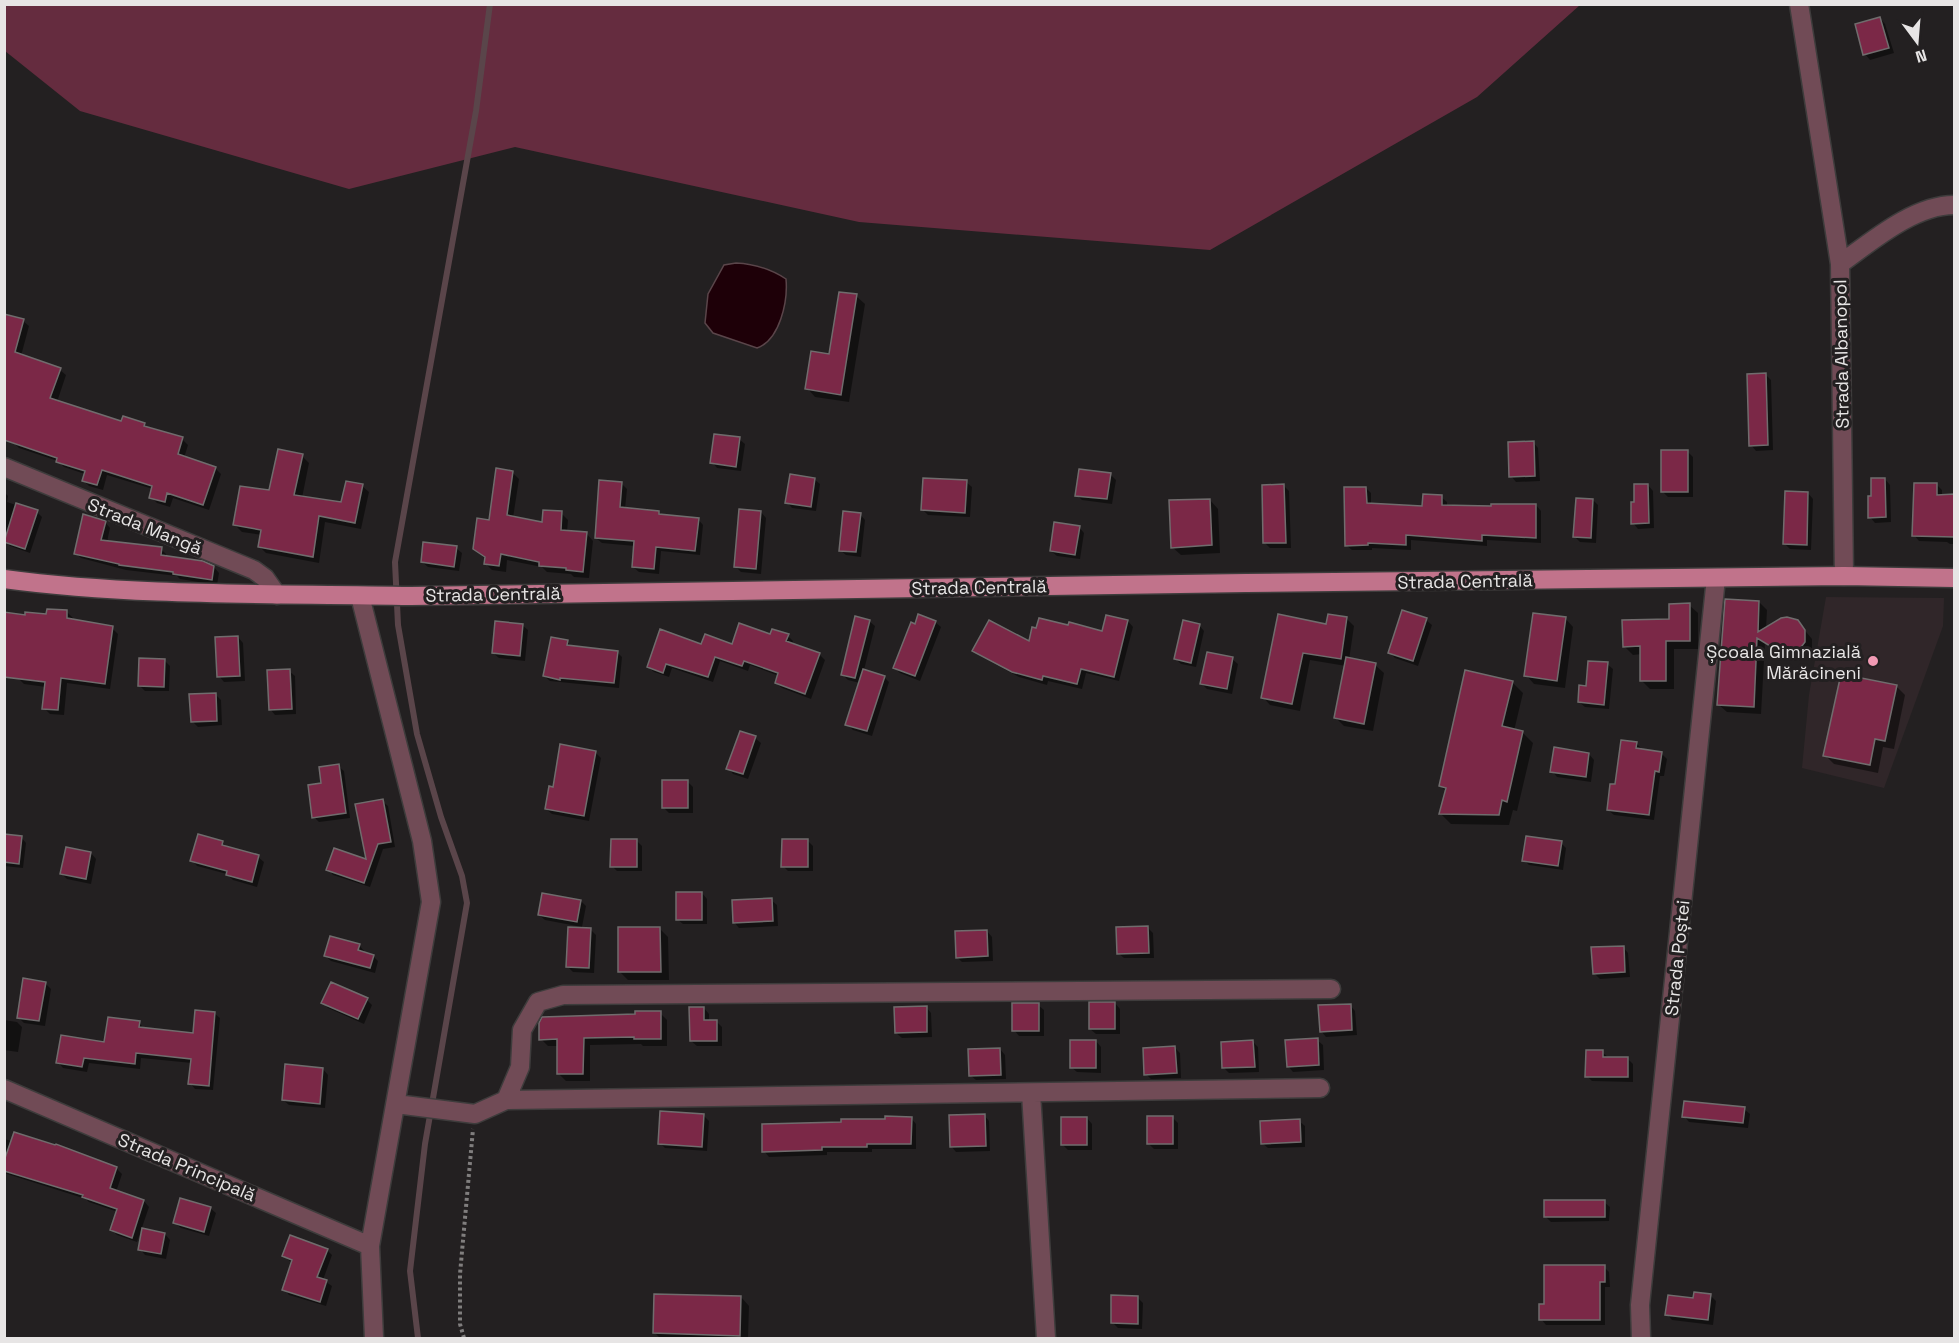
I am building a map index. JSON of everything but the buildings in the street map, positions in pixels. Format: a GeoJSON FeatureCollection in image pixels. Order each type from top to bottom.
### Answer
{"type":"FeatureCollection","features":[{"type":"Feature","properties":{"kind":"main road","name":"Strada Centrală"},"geometry":{"type":"LineString","coordinates":[[4,579],[92,587],[277,595],[411,596],[1235,583],[1844,576],[1954,578]]}},
{"type":"Feature","properties":{"kind":"street"},"geometry":{"type":"LineString","coordinates":[[1798,4],[1840,264]]}},
{"type":"Feature","properties":{"kind":"street","name":"Strada Albanopol"},"geometry":{"type":"LineString","coordinates":[[1844,576],[1840,264],[1886,230],[1938,205],[1954,205]]}},
{"type":"Feature","properties":{"kind":"street","name":"Strada Mangă"},"geometry":{"type":"LineString","coordinates":[[4,468],[254,570],[265,578],[277,595]]}},
{"type":"Feature","properties":{"kind":"street","name":"Strada Poștei"},"geometry":{"type":"LineString","coordinates":[[1641,1338],[1640,1305],[1716,578]]}},
{"type":"Feature","properties":{"kind":"street"},"geometry":{"type":"LineString","coordinates":[[360,596],[422,841],[430,902],[370,1246],[374,1338]]}},
{"type":"Feature","properties":{"kind":"street"},"geometry":{"type":"LineString","coordinates":[[506,1100],[520,1067],[522,1030],[538,1002],[563,995],[1331,989]]}},
{"type":"Feature","properties":{"kind":"street"},"geometry":{"type":"LineString","coordinates":[[396,1104],[475,1114],[506,1100],[1320,1088]]}},
{"type":"Feature","properties":{"kind":"street","name":"Strada Principală"},"geometry":{"type":"LineString","coordinates":[[4,1089],[370,1246]]}},
{"type":"Feature","properties":{"kind":"street"},"geometry":{"type":"LineString","coordinates":[[1031,1093],[1046,1338]]}},
{"type":"Feature","properties":{"kind":"path"},"geometry":{"type":"LineString","coordinates":[[464,1338],[460,1324],[460,1274],[475,1114]]}},
{"type":"Feature","properties":{"kind":"shaded area"},"geometry":{"type":"Polygon","coordinates":[[[4,5],[1580,5],[1477,97],[1210,250],[859,222],[515,147],[349,189],[80,111],[5,51],[4,5]]]}},
{"type":"Feature","properties":{"kind":"shaded area"},"geometry":{"type":"Polygon","coordinates":[[[736,263],[775,272],[786,279],[786,298],[781,319],[772,337],[757,348],[713,333],[705,323],[708,294],[724,265],[736,263]]]}},
{"type":"Feature","properties":{"kind":"shaded area","name":"Școala Gimnazială Mărăcineni"},"geometry":{"type":"Polygon","coordinates":[[[1826,597],[1944,598],[1943,626],[1884,788],[1802,768],[1809,695],[1826,597]]]}},
{"type":"Feature","properties":{"kind":"waterway"},"geometry":{"type":"LineString","coordinates":[[418,1338],[410,1271],[425,1144],[467,903],[462,876],[441,817],[417,734],[398,625],[395,562],[476,111],[490,4]]}},
{"type":"Feature","properties":{"kind":"place","name":"Școala Gimnazială Mărăcineni"},"geometry":{"type":"Point","coordinates":[1873,661]}}]}
